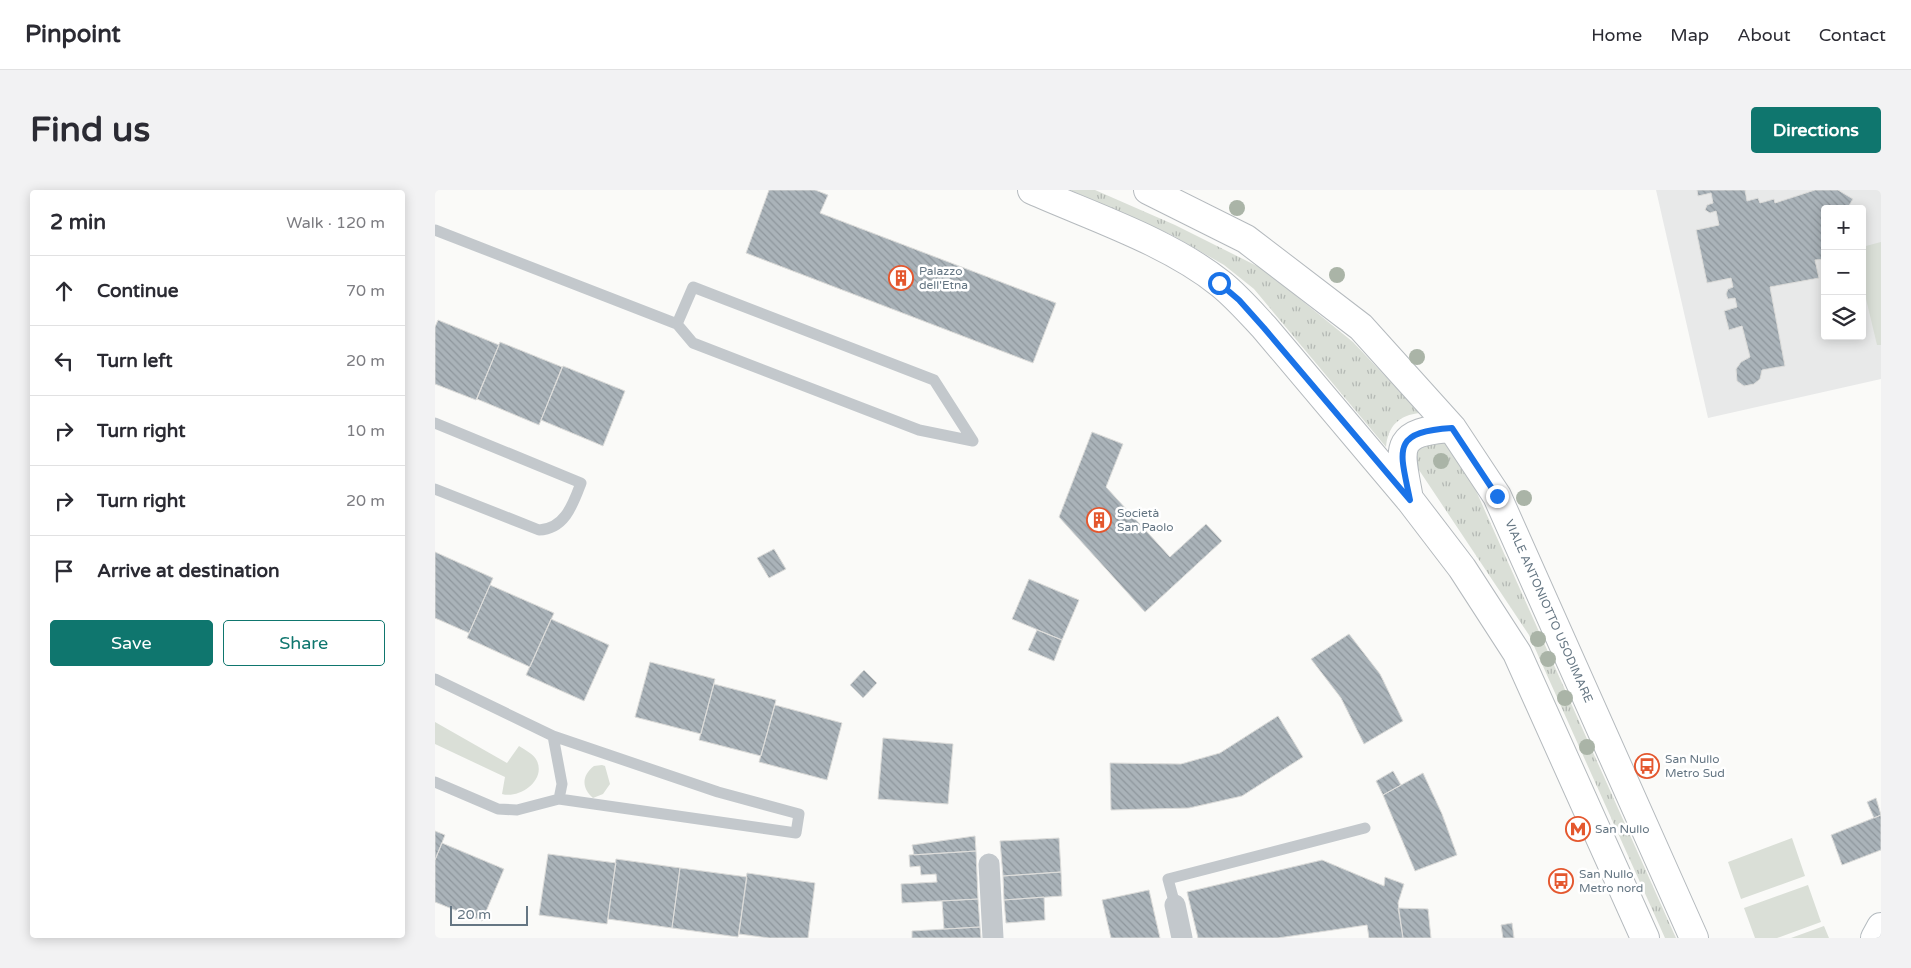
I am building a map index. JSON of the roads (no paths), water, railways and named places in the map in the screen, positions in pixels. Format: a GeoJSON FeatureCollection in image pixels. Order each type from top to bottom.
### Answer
{"type":"FeatureCollection","features":[{"type":"Feature","properties":{"kind":"main road"},"geometry":{"type":"LineString","coordinates":[[1032,190],[1158,245],[1219,283],[1239,300],[1264,328],[1410,500],[1462,568],[1517,653],[1645,938]]}},
{"type":"Feature","properties":{"kind":"main road","name":"VIALE ANTONIOTTO USODIMARE"},"geometry":{"type":"LineString","coordinates":[[1149,190],[1246,239],[1361,327],[1452,428],[1497,496],[1694,938]]}},
{"type":"Feature","properties":{"kind":"main road"},"geometry":{"type":"LineString","coordinates":[[1410,500],[1401,454],[1410,436],[1425,429],[1452,428]]}},
{"type":"Feature","properties":{"kind":"main road"},"geometry":{"type":"LineString","coordinates":[[1875,938],[1881,927]]}},
{"type":"Feature","properties":{"kind":"street"},"geometry":{"type":"LineString","coordinates":[[989,864],[993,938]]}},
{"type":"Feature","properties":{"kind":"street"},"geometry":{"type":"LineString","coordinates":[[1175,905],[1181,938]]}},
{"type":"Feature","properties":{"kind":"lane"},"geometry":{"type":"LineString","coordinates":[[435,230],[677,324],[693,343],[919,430],[973,441],[934,380],[693,287],[677,324]]}},
{"type":"Feature","properties":{"kind":"lane"},"geometry":{"type":"LineString","coordinates":[[435,423],[581,483],[564,520],[549,530],[539,530],[435,489]]}},
{"type":"Feature","properties":{"kind":"lane"},"geometry":{"type":"LineString","coordinates":[[435,679],[553,736],[718,792],[799,814],[795,833],[559,800],[517,810],[498,809],[435,782]]}},
{"type":"Feature","properties":{"kind":"lane"},"geometry":{"type":"LineString","coordinates":[[553,736],[562,784],[559,800]]}},
{"type":"Feature","properties":{"kind":"lane"},"geometry":{"type":"LineString","coordinates":[[1175,905],[1168,878],[1365,828]]}},
{"type":"Feature","properties":{"kind":"place","name":"Palazzo dell'Etna"},"geometry":{"type":"Point","coordinates":[901,278]}},
{"type":"Feature","properties":{"kind":"place","name":"Società San Paolo"},"geometry":{"type":"Point","coordinates":[1099,520]}},
{"type":"Feature","properties":{"kind":"place","name":"San Nullo Metro Sud"},"geometry":{"type":"Point","coordinates":[1647,766]}},
{"type":"Feature","properties":{"kind":"place","name":"San Nullo"},"geometry":{"type":"Point","coordinates":[1578,829]}},
{"type":"Feature","properties":{"kind":"place","name":"San Nullo Metro nord"},"geometry":{"type":"Point","coordinates":[1561,881]}}]}
